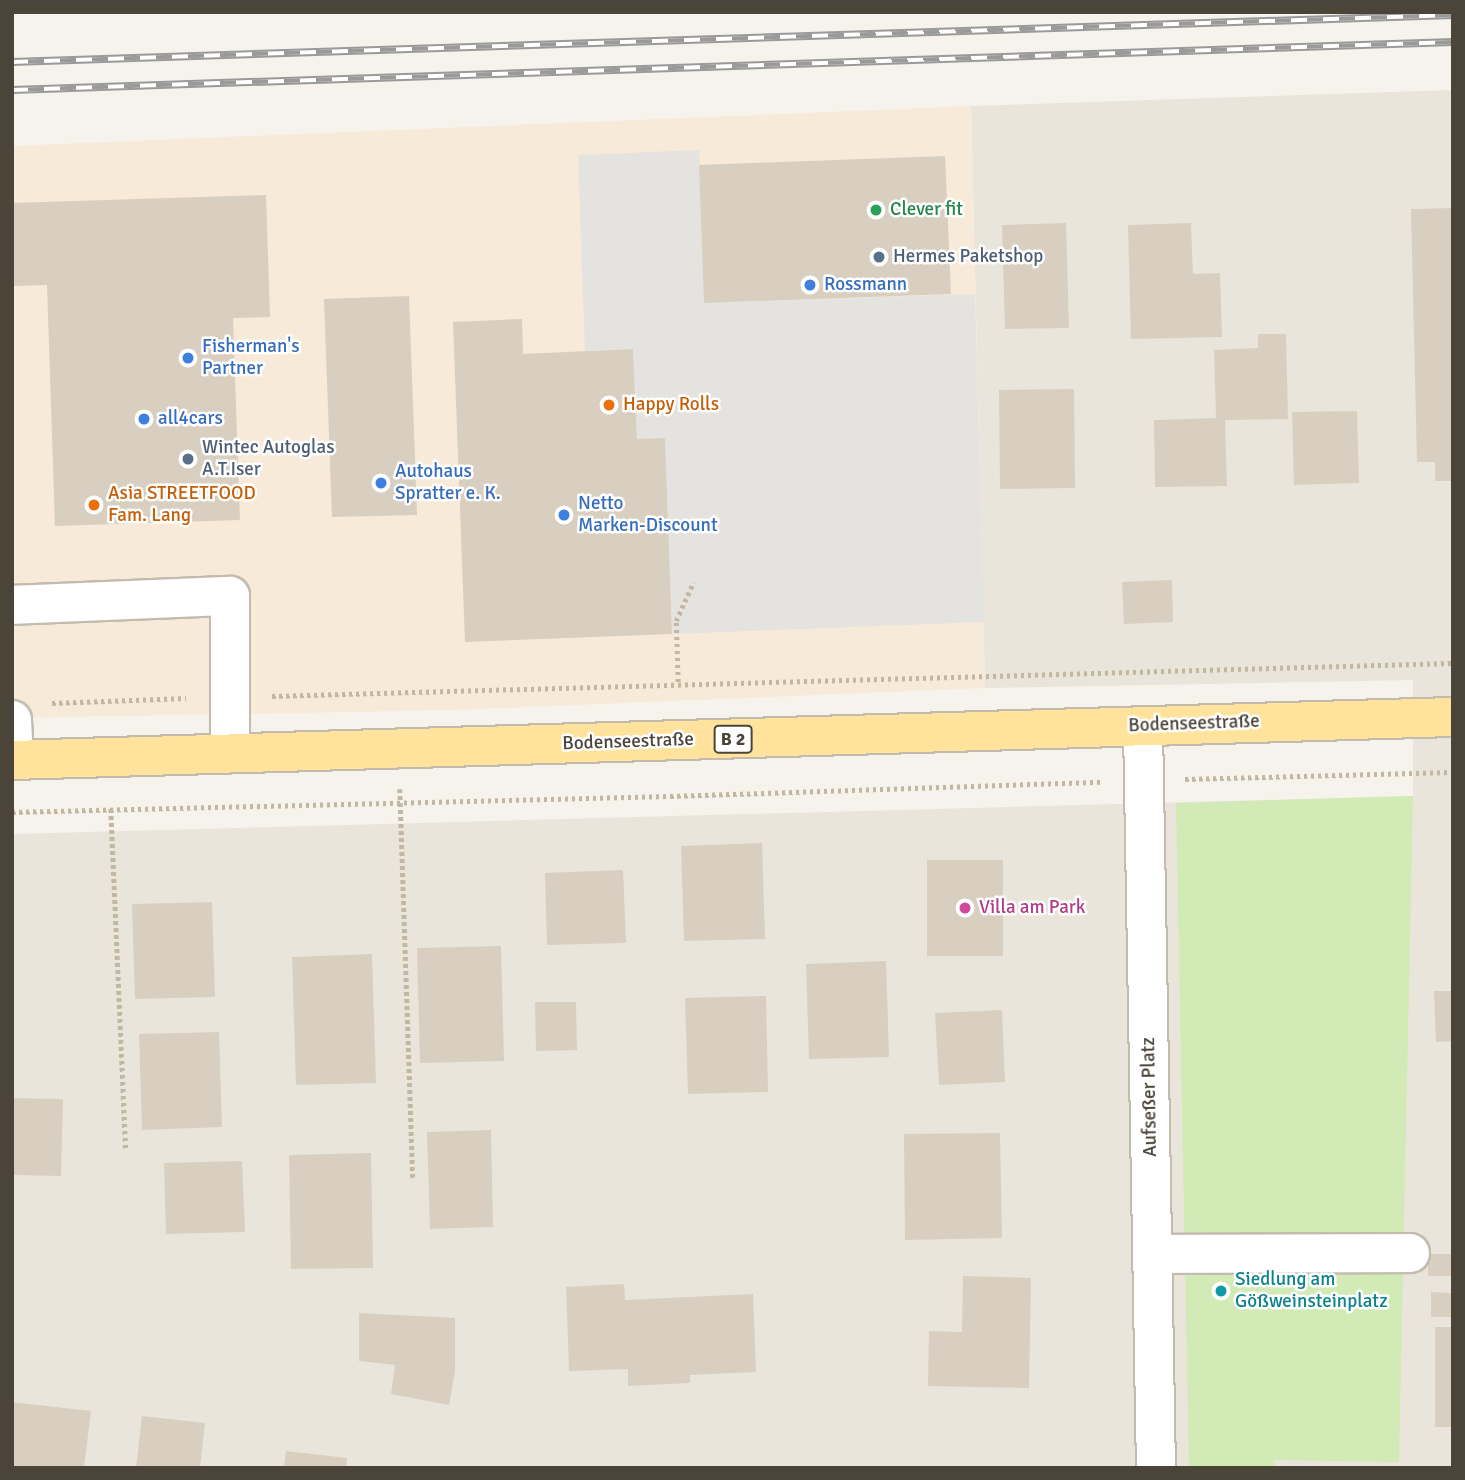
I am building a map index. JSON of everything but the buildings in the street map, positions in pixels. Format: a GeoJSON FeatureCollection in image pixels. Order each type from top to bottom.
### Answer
{"type":"FeatureCollection","features":[{"type":"Feature","properties":{"kind":"main road","name":"Bodenseestraße"},"geometry":{"type":"LineString","coordinates":[[13,760],[1453,717]]}},
{"type":"Feature","properties":{"kind":"street"},"geometry":{"type":"LineString","coordinates":[[12,605],[230,596],[230,753]]}},
{"type":"Feature","properties":{"kind":"street"},"geometry":{"type":"LineString","coordinates":[[13,760],[29,711]]}},
{"type":"Feature","properties":{"kind":"street","name":"Aufseßer Platz"},"geometry":{"type":"LineString","coordinates":[[1143,726],[1156,1468]]}},
{"type":"Feature","properties":{"kind":"street"},"geometry":{"type":"LineString","coordinates":[[1153,1254],[1410,1253]]}},
{"type":"Feature","properties":{"kind":"path"},"geometry":{"type":"LineString","coordinates":[[678,682],[676,621],[693,583]]}},
{"type":"Feature","properties":{"kind":"path"},"geometry":{"type":"LineString","coordinates":[[29,711],[230,697],[928,675],[1453,663]]}},
{"type":"Feature","properties":{"kind":"path"},"geometry":{"type":"LineString","coordinates":[[398,748],[413,1180]]}},
{"type":"Feature","properties":{"kind":"path"},"geometry":{"type":"LineString","coordinates":[[12,812],[1453,772]]}},
{"type":"Feature","properties":{"kind":"path"},"geometry":{"type":"LineString","coordinates":[[111,809],[126,1150]]}},
{"type":"Feature","properties":{"kind":"shaded area"},"geometry":{"type":"Polygon","coordinates":[[[1453,90],[1453,1468],[12,1468],[12,834],[1413,796],[1413,680],[985,688],[971,106],[1453,90]]]}},
{"type":"Feature","properties":{"kind":"shaded area"},"geometry":{"type":"Polygon","coordinates":[[[971,106],[985,688],[455,710],[12,718],[12,146],[971,106]]]}},
{"type":"Feature","properties":{"kind":"shaded area"},"geometry":{"type":"Polygon","coordinates":[[[699,150],[705,303],[975,294],[984,622],[672,634],[665,439],[637,439],[633,349],[585,351],[578,155],[699,150]]]}},
{"type":"Feature","properties":{"kind":"green space"},"geometry":{"type":"Polygon","coordinates":[[[1413,796],[1399,1462],[1275,1460],[1274,1468],[1189,1468],[1176,803],[1413,796]]]}},
{"type":"Feature","properties":{"kind":"railway"},"geometry":{"type":"LineString","coordinates":[[12,62],[1453,15]]}},
{"type":"Feature","properties":{"kind":"railway"},"geometry":{"type":"LineString","coordinates":[[12,90],[1453,42]]}},
{"type":"Feature","properties":{"kind":"place","name":"Clever fit"},"geometry":{"type":"Point","coordinates":[876,210]}},
{"type":"Feature","properties":{"kind":"place","name":"Hermes Paketshop"},"geometry":{"type":"Point","coordinates":[879,257]}},
{"type":"Feature","properties":{"kind":"place","name":"Rossmann"},"geometry":{"type":"Point","coordinates":[810,285]}},
{"type":"Feature","properties":{"kind":"place","name":"Fisherman's Partner"},"geometry":{"type":"Point","coordinates":[188,358]}},
{"type":"Feature","properties":{"kind":"place","name":"Happy Rolls"},"geometry":{"type":"Point","coordinates":[609,405]}},
{"type":"Feature","properties":{"kind":"place","name":"all4cars"},"geometry":{"type":"Point","coordinates":[144,419]}},
{"type":"Feature","properties":{"kind":"place","name":"Wintec Autoglas A.T.Iser"},"geometry":{"type":"Point","coordinates":[188,459]}},
{"type":"Feature","properties":{"kind":"place","name":"Autohaus Spratter e. K."},"geometry":{"type":"Point","coordinates":[381,483]}},
{"type":"Feature","properties":{"kind":"place","name":"Asia STREETFOOD Fam. Lang"},"geometry":{"type":"Point","coordinates":[94,505]}},
{"type":"Feature","properties":{"kind":"place","name":"Netto Marken-Discount"},"geometry":{"type":"Point","coordinates":[564,515]}},
{"type":"Feature","properties":{"kind":"place","name":"Villa am Park"},"geometry":{"type":"Point","coordinates":[965,908]}},
{"type":"Feature","properties":{"kind":"place","name":"Siedlung am Gößweinsteinplatz"},"geometry":{"type":"Point","coordinates":[1221,1291]}}]}
